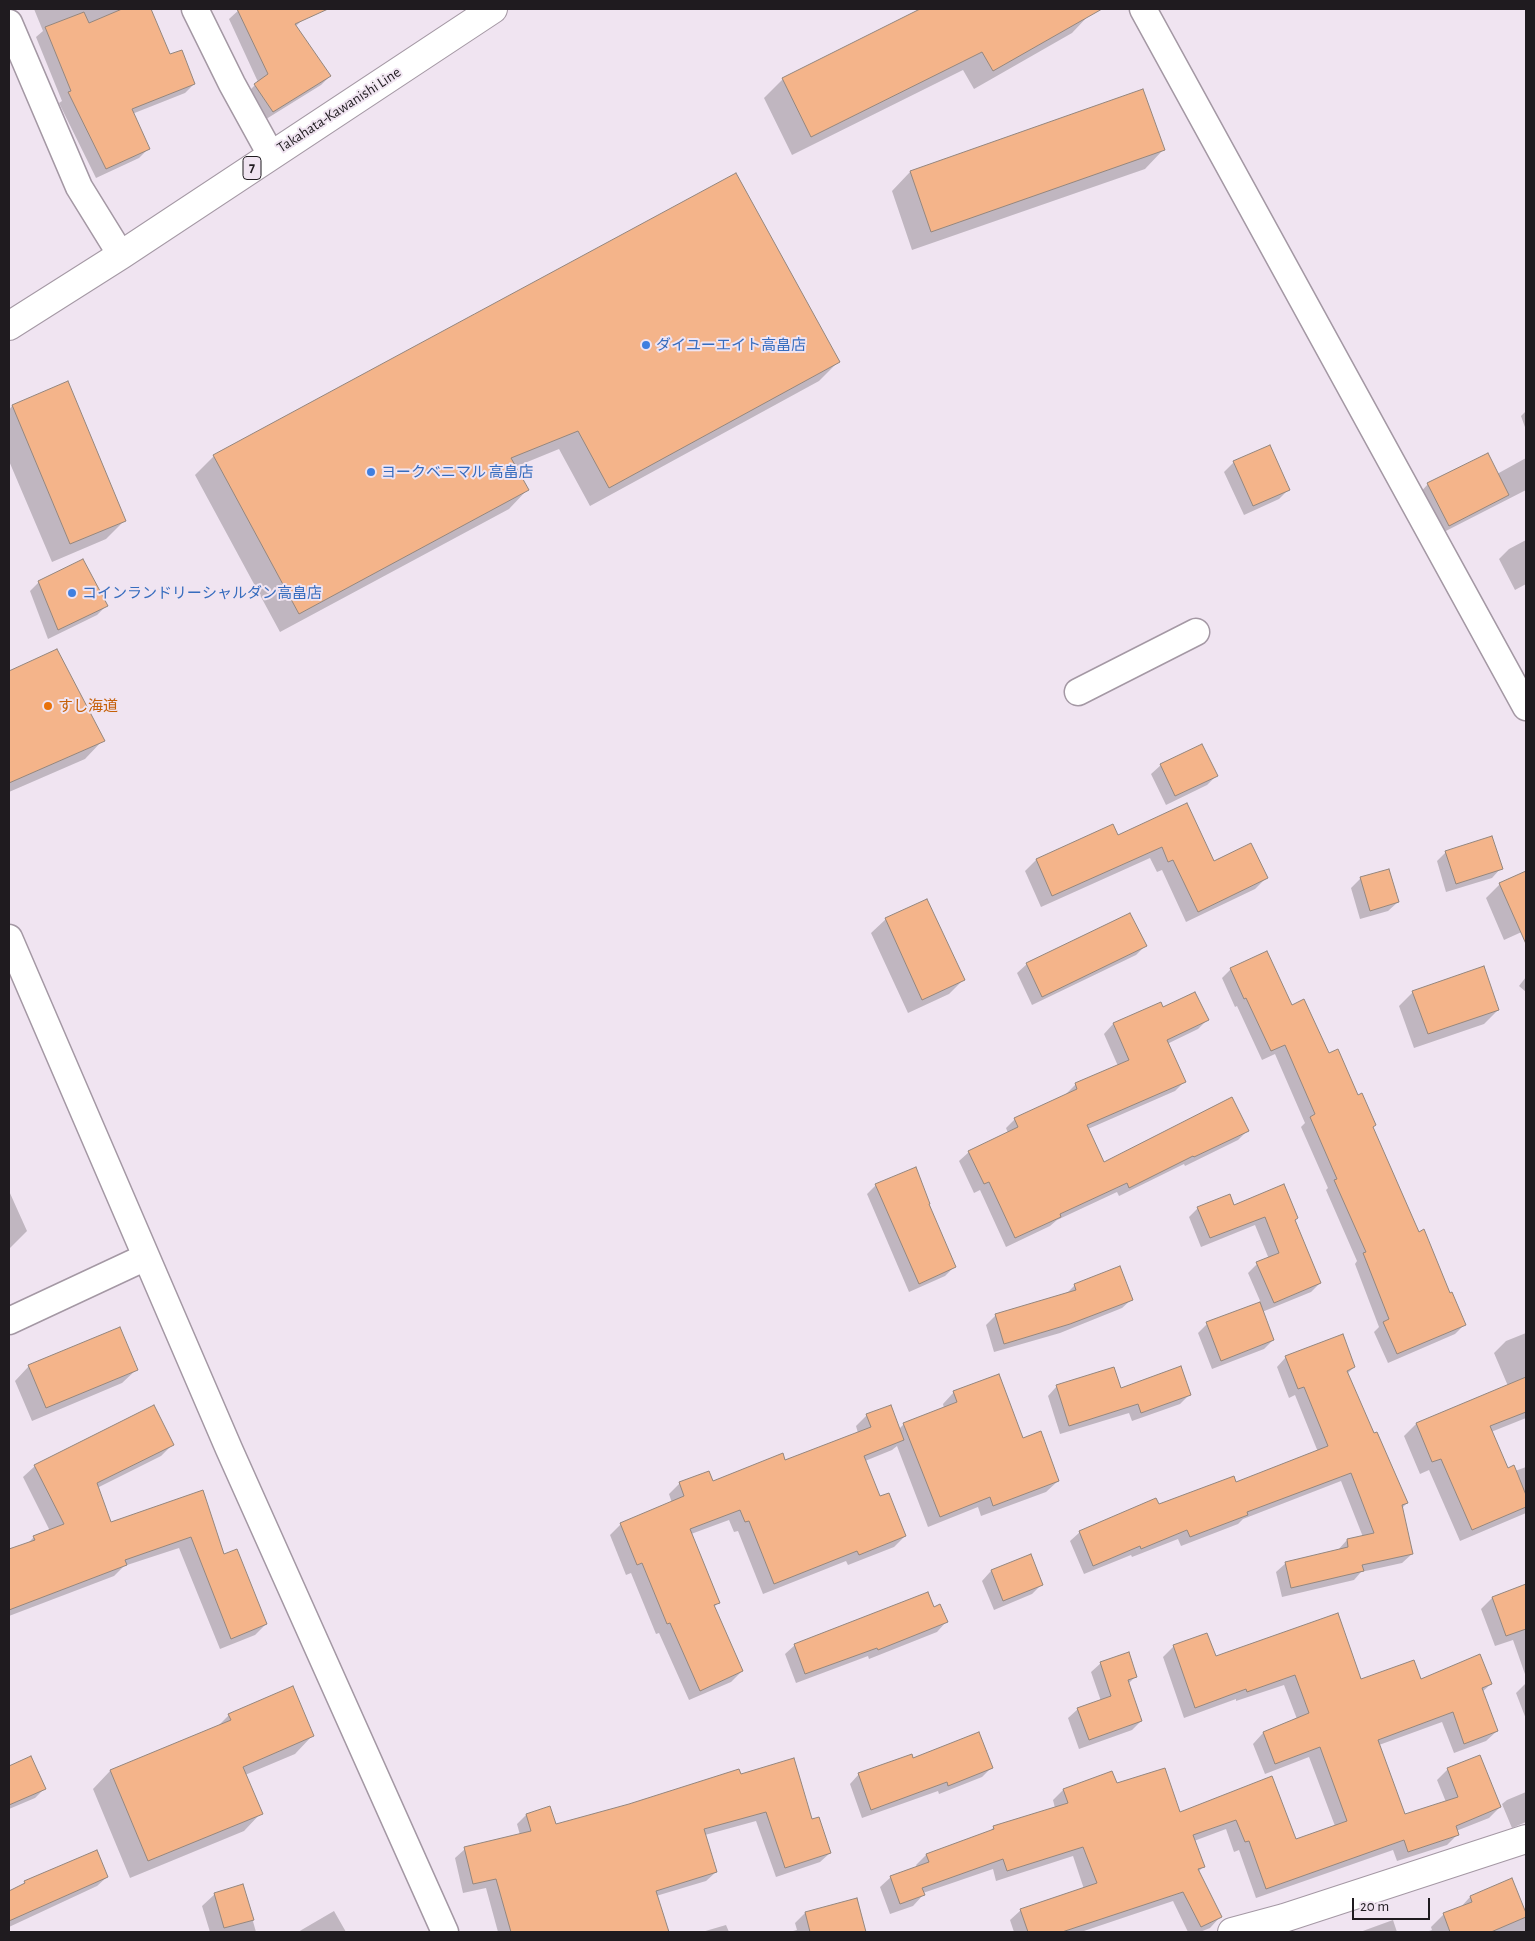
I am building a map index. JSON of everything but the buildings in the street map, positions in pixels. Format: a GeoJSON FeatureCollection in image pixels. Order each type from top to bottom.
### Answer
{"type":"FeatureCollection","features":[{"type":"Feature","properties":{"kind":"main road","name":"Takahata-Kawanishi Line"},"geometry":{"type":"LineString","coordinates":[[9,326],[121,255],[493,9]]}},
{"type":"Feature","properties":{"kind":"main road"},"geometry":{"type":"LineString","coordinates":[[1232,1932],[1286,1925],[1526,1839]]}},
{"type":"Feature","properties":{"kind":"street"},"geometry":{"type":"LineString","coordinates":[[196,9],[232,84],[271,155]]}},
{"type":"Feature","properties":{"kind":"street"},"geometry":{"type":"LineString","coordinates":[[1143,9],[1526,707]]}},
{"type":"Feature","properties":{"kind":"street"},"geometry":{"type":"LineString","coordinates":[[9,23],[80,186],[121,255]]}},
{"type":"Feature","properties":{"kind":"street"},"geometry":{"type":"LineString","coordinates":[[1078,692],[1196,632]]}},
{"type":"Feature","properties":{"kind":"street"},"geometry":{"type":"LineString","coordinates":[[9,942],[229,1449],[446,1932]]}},
{"type":"Feature","properties":{"kind":"street"},"geometry":{"type":"LineString","coordinates":[[9,1322],[146,1257]]}},
{"type":"Feature","properties":{"kind":"place","name":"ダイユーエイト高畠店"},"geometry":{"type":"Point","coordinates":[646,345]}},
{"type":"Feature","properties":{"kind":"place","name":"ヨークベニマル 高畠店"},"geometry":{"type":"Point","coordinates":[371,472]}},
{"type":"Feature","properties":{"kind":"place","name":"コインランドリーシャルダン高畠店"},"geometry":{"type":"Point","coordinates":[72,593]}},
{"type":"Feature","properties":{"kind":"place","name":"すし海道"},"geometry":{"type":"Point","coordinates":[48,706]}}]}
